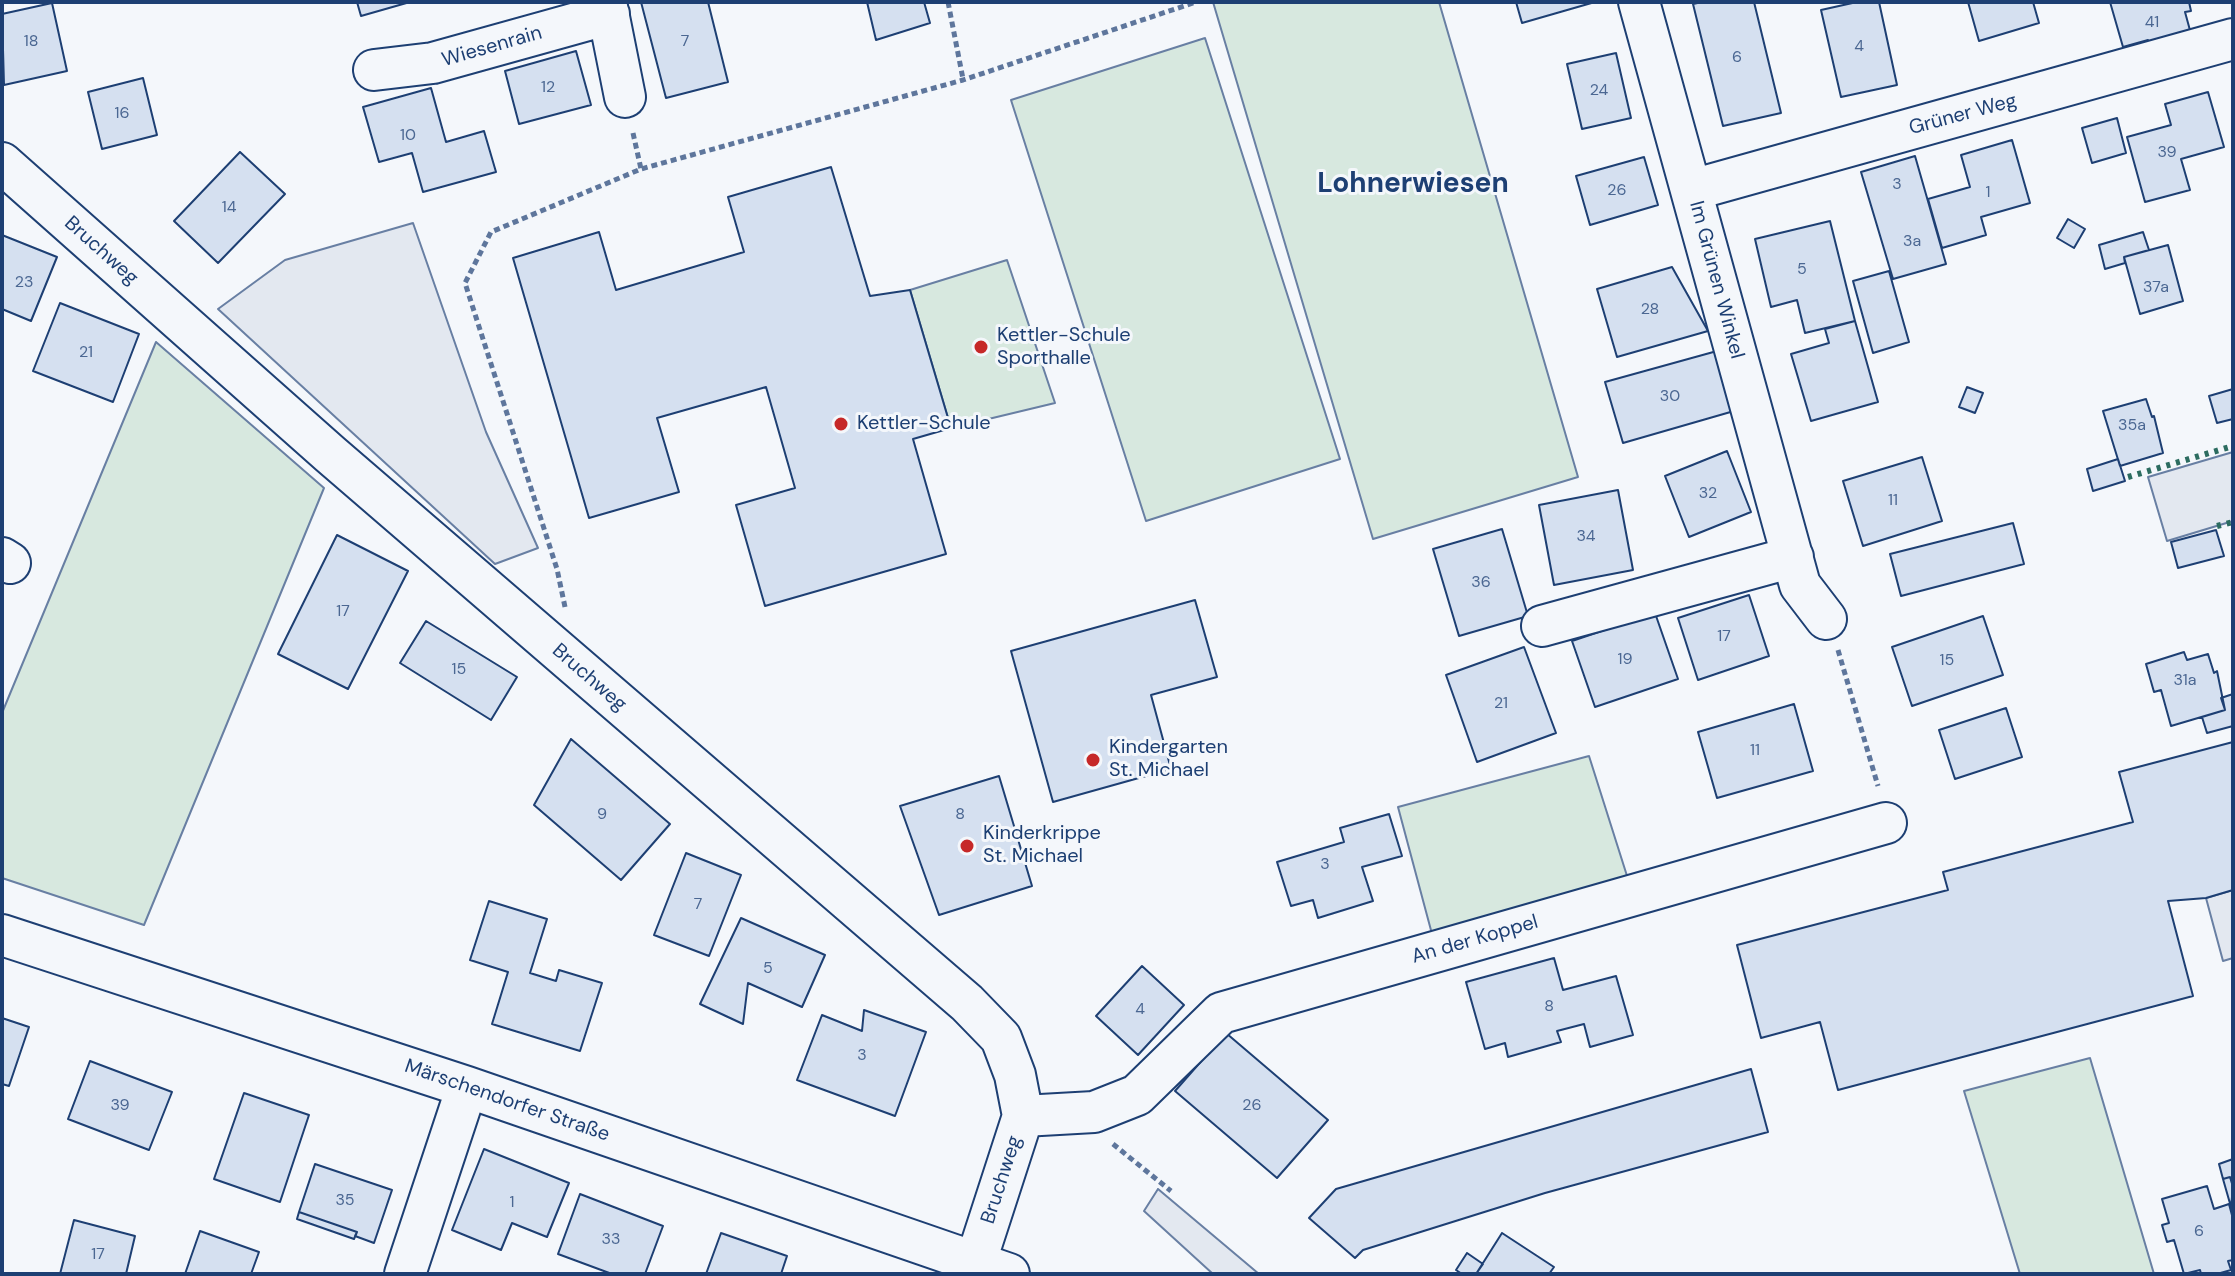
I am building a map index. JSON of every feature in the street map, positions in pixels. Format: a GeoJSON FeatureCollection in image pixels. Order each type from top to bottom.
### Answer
{"type":"FeatureCollection","features":[{"type":"Feature","properties":{"kind":"street","name":"Im Grünen Winkel"},"geometry":{"type":"LineString","coordinates":[[1639,2],[1800,585],[1826,619]]}},
{"type":"Feature","properties":{"kind":"street","name":"Wiesenrain"},"geometry":{"type":"LineString","coordinates":[[374,70],[433,63],[607,8],[625,97]]}},
{"type":"Feature","properties":{"kind":"street","name":"Grüner Weg"},"geometry":{"type":"LineString","coordinates":[[1692,190],[2233,39]]}},
{"type":"Feature","properties":{"kind":"street","name":"Bruchweg"},"geometry":{"type":"LineString","coordinates":[[2,163],[330,454],[967,1003],[1001,1038],[1015,1075],[1023,1116],[993,1268]]}},
{"type":"Feature","properties":{"kind":"street"},"geometry":{"type":"LineString","coordinates":[[1542,626],[1793,557]]}},
{"type":"Feature","properties":{"kind":"street","name":"An der Koppel"},"geometry":{"type":"LineString","coordinates":[[1023,1116],[1094,1112],[1137,1095],[1221,1013],[1886,823]]}},
{"type":"Feature","properties":{"kind":"street","name":"Märschendorfer Straße"},"geometry":{"type":"LineString","coordinates":[[2,935],[467,1087],[924,1260],[993,1268]]}},
{"type":"Feature","properties":{"kind":"street"},"geometry":{"type":"LineString","coordinates":[[405,1274],[467,1087]]}},
{"type":"Feature","properties":{"kind":"path"},"geometry":{"type":"LineString","coordinates":[[948,2],[963,80]]}},
{"type":"Feature","properties":{"kind":"path"},"geometry":{"type":"LineString","coordinates":[[565,611],[557,569],[465,283],[491,232],[641,169],[963,80],[1196,2]]}},
{"type":"Feature","properties":{"kind":"path"},"geometry":{"type":"LineString","coordinates":[[1844,666],[1886,823]]}},
{"type":"Feature","properties":{"kind":"path"},"geometry":{"type":"LineString","coordinates":[[1094,1112],[1115,1148],[1171,1191]]}},
{"type":"Feature","properties":{"kind":"shaded area"},"geometry":{"type":"Polygon","coordinates":[[[1213,2],[1439,2],[1578,477],[1373,539],[1213,2]]]}},
{"type":"Feature","properties":{"kind":"shaded area"},"geometry":{"type":"Polygon","coordinates":[[[1205,38],[1340,459],[1146,521],[1011,100],[1205,38]]]}},
{"type":"Feature","properties":{"kind":"shaded area"},"geometry":{"type":"Polygon","coordinates":[[[413,223],[486,432],[538,548],[495,564],[218,309],[285,260],[413,223]]]}},
{"type":"Feature","properties":{"kind":"shaded area","name":"Kettler-Schule Sporthalle"},"geometry":{"type":"Polygon","coordinates":[[[1007,260],[1055,403],[951,428],[910,290],[1007,260]]]}},
{"type":"Feature","properties":{"kind":"shaded area"},"geometry":{"type":"Polygon","coordinates":[[[156,342],[324,488],[144,925],[2,878],[2,713],[156,342]]]}},
{"type":"Feature","properties":{"kind":"shaded area"},"geometry":{"type":"Polygon","coordinates":[[[2233,452],[2233,521],[2167,541],[2148,477],[2233,452]]]}},
{"type":"Feature","properties":{"kind":"shaded area"},"geometry":{"type":"Polygon","coordinates":[[[1589,756],[1628,879],[1432,934],[1398,807],[1589,756]]]}},
{"type":"Feature","properties":{"kind":"shaded area"},"geometry":{"type":"Polygon","coordinates":[[[2233,890],[2233,958],[2223,961],[2206,898],[2233,890]]]}},
{"type":"Feature","properties":{"kind":"shaded area"},"geometry":{"type":"Polygon","coordinates":[[[2090,1058],[2154,1274],[2020,1274],[1964,1091],[2090,1058]]]}},
{"type":"Feature","properties":{"kind":"shaded area"},"geometry":{"type":"Polygon","coordinates":[[[1158,1189],[1259,1274],[1213,1274],[1144,1211],[1158,1189]]]}},
{"type":"Feature","properties":{"kind":"building"},"geometry":{"type":"Polygon","coordinates":[[[357,2],[410,2],[361,16],[357,2]]]}},
{"type":"Feature","properties":{"kind":"building"},"geometry":{"type":"Polygon","coordinates":[[[641,2],[708,2],[728,82],[666,98],[641,2]]]}},
{"type":"Feature","properties":{"kind":"building"},"geometry":{"type":"Polygon","coordinates":[[[867,2],[924,2],[930,23],[876,40],[867,2]]]}},
{"type":"Feature","properties":{"kind":"building"},"geometry":{"type":"Polygon","coordinates":[[[1516,2],[1595,2],[1522,23],[1516,2]]]}},
{"type":"Feature","properties":{"kind":"building"},"geometry":{"type":"Polygon","coordinates":[[[1754,2],[1781,113],[1723,126],[1693,4],[1754,2]]]}},
{"type":"Feature","properties":{"kind":"building"},"geometry":{"type":"Polygon","coordinates":[[[1857,2],[1879,2],[1897,85],[1841,97],[1821,10],[1857,2]]]}},
{"type":"Feature","properties":{"kind":"building"},"geometry":{"type":"Polygon","coordinates":[[[1968,2],[2033,2],[2039,23],[1979,41],[1968,2]]]}},
{"type":"Feature","properties":{"kind":"building"},"geometry":{"type":"Polygon","coordinates":[[[2110,2],[2189,2],[2191,11],[2185,12],[2191,34],[2150,45],[2148,40],[2123,47],[2110,2]]]}},
{"type":"Feature","properties":{"kind":"building"},"geometry":{"type":"Polygon","coordinates":[[[52,3],[67,71],[4,85],[2,14],[52,3]]]}},
{"type":"Feature","properties":{"kind":"building"},"geometry":{"type":"Polygon","coordinates":[[[576,51],[591,105],[519,124],[505,71],[576,51]]]}},
{"type":"Feature","properties":{"kind":"building"},"geometry":{"type":"Polygon","coordinates":[[[1616,53],[1631,118],[1582,129],[1567,64],[1616,53]]]}},
{"type":"Feature","properties":{"kind":"building"},"geometry":{"type":"Polygon","coordinates":[[[143,78],[157,135],[102,149],[88,92],[143,78]]]}},
{"type":"Feature","properties":{"kind":"building"},"geometry":{"type":"Polygon","coordinates":[[[431,88],[446,142],[484,131],[496,172],[423,192],[412,153],[379,162],[363,107],[431,88]]]}},
{"type":"Feature","properties":{"kind":"building"},"geometry":{"type":"Polygon","coordinates":[[[2208,92],[2224,147],[2181,159],[2190,190],[2145,202],[2127,137],[2171,125],[2165,104],[2208,92]]]}},
{"type":"Feature","properties":{"kind":"building"},"geometry":{"type":"Polygon","coordinates":[[[2117,118],[2126,153],[2092,163],[2082,128],[2117,118]]]}},
{"type":"Feature","properties":{"kind":"building"},"geometry":{"type":"Polygon","coordinates":[[[2012,140],[2030,203],[1981,217],[1986,235],[1942,248],[1928,199],[1970,187],[1961,155],[2012,140]]]}},
{"type":"Feature","properties":{"kind":"building"},"geometry":{"type":"Polygon","coordinates":[[[240,152],[285,194],[218,263],[174,221],[240,152]]]}},
{"type":"Feature","properties":{"kind":"building"},"geometry":{"type":"Polygon","coordinates":[[[1915,156],[1946,264],[1893,279],[1861,172],[1915,156]]]}},
{"type":"Feature","properties":{"kind":"building"},"geometry":{"type":"Polygon","coordinates":[[[1644,157],[1658,205],[1590,225],[1576,176],[1644,157]]]}},
{"type":"Feature","properties":{"kind":"building","name":"Kettler-Schule"},"geometry":{"type":"Polygon","coordinates":[[[831,167],[870,296],[910,290],[951,428],[913,439],[946,554],[765,606],[736,505],[795,488],[766,387],[657,418],[679,492],[589,518],[513,258],[599,232],[616,290],[744,252],[728,197],[831,167]]]}},
{"type":"Feature","properties":{"kind":"building"},"geometry":{"type":"Polygon","coordinates":[[[2068,219],[2085,229],[2074,248],[2057,238],[2068,219]]]}},
{"type":"Feature","properties":{"kind":"building"},"geometry":{"type":"Polygon","coordinates":[[[1830,221],[1855,321],[1805,333],[1797,300],[1771,307],[1755,239],[1830,221]]]}},
{"type":"Feature","properties":{"kind":"building"},"geometry":{"type":"Polygon","coordinates":[[[2143,232],[2149,250],[2124,257],[2125,263],[2105,269],[2099,245],[2143,232]]]}},
{"type":"Feature","properties":{"kind":"building"},"geometry":{"type":"Polygon","coordinates":[[[2,235],[57,257],[31,321],[2,309],[2,235]]]}},
{"type":"Feature","properties":{"kind":"building"},"geometry":{"type":"Polygon","coordinates":[[[2168,245],[2183,301],[2140,314],[2124,257],[2168,245]]]}},
{"type":"Feature","properties":{"kind":"building"},"geometry":{"type":"Polygon","coordinates":[[[1672,267],[1708,331],[1617,357],[1597,289],[1672,267]]]}},
{"type":"Feature","properties":{"kind":"building"},"geometry":{"type":"Polygon","coordinates":[[[1889,271],[1909,342],[1873,353],[1853,281],[1889,271]]]}},
{"type":"Feature","properties":{"kind":"building"},"geometry":{"type":"Polygon","coordinates":[[[60,303],[139,334],[113,402],[33,371],[60,303]]]}},
{"type":"Feature","properties":{"kind":"building"},"geometry":{"type":"Polygon","coordinates":[[[1855,321],[1878,402],[1811,421],[1791,354],[1829,343],[1825,329],[1855,321]]]}},
{"type":"Feature","properties":{"kind":"building"},"geometry":{"type":"Polygon","coordinates":[[[1717,351],[1734,411],[1623,443],[1605,382],[1717,351]]]}},
{"type":"Feature","properties":{"kind":"building"},"geometry":{"type":"Polygon","coordinates":[[[1967,387],[1983,393],[1975,413],[1959,407],[1967,387]]]}},
{"type":"Feature","properties":{"kind":"building"},"geometry":{"type":"Polygon","coordinates":[[[2233,389],[2233,419],[2217,423],[2209,396],[2233,389]]]}},
{"type":"Feature","properties":{"kind":"building"},"geometry":{"type":"Polygon","coordinates":[[[2146,399],[2154,416],[2163,453],[2120,466],[2103,411],[2146,399]]]}},
{"type":"Feature","properties":{"kind":"building"},"geometry":{"type":"Polygon","coordinates":[[[1727,451],[1751,512],[1689,537],[1665,476],[1727,451]]]}},
{"type":"Feature","properties":{"kind":"building"},"geometry":{"type":"Polygon","coordinates":[[[1922,457],[1942,521],[1863,546],[1843,481],[1922,457]]]}},
{"type":"Feature","properties":{"kind":"building"},"geometry":{"type":"Polygon","coordinates":[[[2118,459],[2125,481],[2093,491],[2087,469],[2118,459]]]}},
{"type":"Feature","properties":{"kind":"building"},"geometry":{"type":"Polygon","coordinates":[[[1618,490],[1633,570],[1554,585],[1539,505],[1618,490]]]}},
{"type":"Feature","properties":{"kind":"building"},"geometry":{"type":"Polygon","coordinates":[[[2013,523],[2024,564],[1901,596],[1890,554],[2013,523]]]}},
{"type":"Feature","properties":{"kind":"building"},"geometry":{"type":"Polygon","coordinates":[[[1502,529],[1528,616],[1459,636],[1433,549],[1502,529]]]}},
{"type":"Feature","properties":{"kind":"building"},"geometry":{"type":"Polygon","coordinates":[[[2216,530],[2224,556],[2178,568],[2171,542],[2216,530]]]}},
{"type":"Feature","properties":{"kind":"building"},"geometry":{"type":"Polygon","coordinates":[[[337,535],[408,571],[348,689],[278,654],[337,535]]]}},
{"type":"Feature","properties":{"kind":"building"},"geometry":{"type":"Polygon","coordinates":[[[1749,595],[1769,656],[1698,680],[1678,618],[1749,595]]]}},
{"type":"Feature","properties":{"kind":"building","name":"Kindergarten St. Michael"},"geometry":{"type":"Polygon","coordinates":[[[1195,600],[1217,677],[1151,695],[1171,769],[1053,802],[1011,651],[1195,600]]]}},
{"type":"Feature","properties":{"kind":"building"},"geometry":{"type":"Polygon","coordinates":[[[1655,613],[1678,679],[1595,707],[1572,641],[1655,613]]]}},
{"type":"Feature","properties":{"kind":"building"},"geometry":{"type":"Polygon","coordinates":[[[1983,616],[2003,675],[1912,706],[1892,647],[1983,616]]]}},
{"type":"Feature","properties":{"kind":"building"},"geometry":{"type":"Polygon","coordinates":[[[426,621],[517,677],[491,720],[400,663],[426,621]]]}},
{"type":"Feature","properties":{"kind":"building"},"geometry":{"type":"Polygon","coordinates":[[[1524,647],[1556,733],[1477,762],[1446,675],[1524,647]]]}},
{"type":"Feature","properties":{"kind":"building"},"geometry":{"type":"Polygon","coordinates":[[[2184,652],[2187,660],[2208,654],[2214,673],[2217,671],[2225,710],[2171,726],[2161,690],[2154,692],[2146,664],[2184,652]]]}},
{"type":"Feature","properties":{"kind":"building"},"geometry":{"type":"Polygon","coordinates":[[[2233,694],[2233,726],[2207,733],[2202,717],[2225,710],[2221,698],[2233,694]]]}},
{"type":"Feature","properties":{"kind":"building"},"geometry":{"type":"Polygon","coordinates":[[[1794,704],[1813,771],[1717,798],[1698,732],[1794,704]]]}},
{"type":"Feature","properties":{"kind":"building"},"geometry":{"type":"Polygon","coordinates":[[[2006,708],[2022,757],[1955,779],[1939,730],[2006,708]]]}},
{"type":"Feature","properties":{"kind":"building"},"geometry":{"type":"Polygon","coordinates":[[[571,739],[670,824],[621,880],[534,805],[571,739]]]}},
{"type":"Feature","properties":{"kind":"building"},"geometry":{"type":"Polygon","coordinates":[[[2233,742],[2233,890],[2206,898],[2168,901],[2193,996],[1838,1090],[1820,1022],[1761,1038],[1737,945],[1948,890],[1943,872],[2133,822],[2119,772],[2233,742]]]}},
{"type":"Feature","properties":{"kind":"building","name":"Kinderkrippe St. Michael"},"geometry":{"type":"Polygon","coordinates":[[[999,776],[1032,886],[939,915],[900,806],[999,776]]]}},
{"type":"Feature","properties":{"kind":"building"},"geometry":{"type":"Polygon","coordinates":[[[1389,814],[1402,856],[1362,867],[1373,901],[1318,918],[1313,900],[1291,906],[1277,862],[1344,842],[1340,828],[1389,814]]]}},
{"type":"Feature","properties":{"kind":"building"},"geometry":{"type":"Polygon","coordinates":[[[686,853],[741,875],[709,956],[654,935],[686,853]]]}},
{"type":"Feature","properties":{"kind":"building"},"geometry":{"type":"Polygon","coordinates":[[[489,901],[547,919],[530,973],[556,981],[559,970],[602,983],[580,1051],[492,1024],[508,972],[470,960],[489,901]]]}},
{"type":"Feature","properties":{"kind":"building"},"geometry":{"type":"Polygon","coordinates":[[[741,918],[825,955],[802,1007],[748,983],[743,1024],[700,1004],[741,918]]]}},
{"type":"Feature","properties":{"kind":"building"},"geometry":{"type":"Polygon","coordinates":[[[1554,958],[1563,990],[1616,976],[1633,1035],[1590,1047],[1584,1024],[1557,1031],[1561,1042],[1508,1057],[1505,1043],[1485,1049],[1466,982],[1554,958]]]}},
{"type":"Feature","properties":{"kind":"building"},"geometry":{"type":"Polygon","coordinates":[[[1142,966],[1184,1005],[1138,1055],[1096,1016],[1142,966]]]}},
{"type":"Feature","properties":{"kind":"building"},"geometry":{"type":"Polygon","coordinates":[[[864,1010],[926,1032],[895,1116],[797,1080],[822,1015],[862,1031],[864,1010]]]}},
{"type":"Feature","properties":{"kind":"building"},"geometry":{"type":"Polygon","coordinates":[[[2,1018],[29,1027],[9,1086],[2,1084],[2,1018]]]}},
{"type":"Feature","properties":{"kind":"building"},"geometry":{"type":"Polygon","coordinates":[[[1226,1033],[1328,1120],[1277,1178],[1175,1091],[1226,1033]]]}},
{"type":"Feature","properties":{"kind":"building"},"geometry":{"type":"Polygon","coordinates":[[[90,1061],[172,1092],[149,1150],[68,1119],[90,1061]]]}},
{"type":"Feature","properties":{"kind":"building"},"geometry":{"type":"Polygon","coordinates":[[[1751,1069],[1768,1132],[1545,1193],[1363,1250],[1355,1258],[1309,1218],[1336,1189],[1751,1069]]]}},
{"type":"Feature","properties":{"kind":"building"},"geometry":{"type":"Polygon","coordinates":[[[244,1093],[309,1115],[280,1202],[214,1179],[244,1093]]]}},
{"type":"Feature","properties":{"kind":"building"},"geometry":{"type":"Polygon","coordinates":[[[484,1149],[569,1183],[547,1237],[512,1223],[501,1250],[452,1230],[484,1149]]]}},
{"type":"Feature","properties":{"kind":"building"},"geometry":{"type":"Polygon","coordinates":[[[2233,1159],[2233,1187],[2230,1177],[2223,1179],[2219,1164],[2233,1159]]]}},
{"type":"Feature","properties":{"kind":"building"},"geometry":{"type":"Polygon","coordinates":[[[315,1164],[392,1190],[374,1243],[355,1236],[357,1232],[299,1212],[315,1164]]]}},
{"type":"Feature","properties":{"kind":"building"},"geometry":{"type":"Polygon","coordinates":[[[2230,1177],[2233,1187],[2231,1207],[2223,1179],[2230,1177]]]}},
{"type":"Feature","properties":{"kind":"building"},"geometry":{"type":"Polygon","coordinates":[[[2207,1186],[2214,1209],[2229,1204],[2233,1219],[2233,1260],[2228,1261],[2231,1270],[2217,1274],[2201,1274],[2200,1270],[2184,1274],[2174,1240],[2167,1242],[2162,1225],[2169,1223],[2162,1199],[2207,1186]]]}},
{"type":"Feature","properties":{"kind":"building"},"geometry":{"type":"Polygon","coordinates":[[[580,1194],[663,1226],[645,1274],[612,1274],[558,1254],[580,1194]]]}},
{"type":"Feature","properties":{"kind":"building"},"geometry":{"type":"Polygon","coordinates":[[[299,1212],[357,1232],[354,1239],[297,1219],[299,1212]]]}},
{"type":"Feature","properties":{"kind":"building"},"geometry":{"type":"Polygon","coordinates":[[[74,1220],[135,1236],[126,1274],[60,1274],[74,1220]]]}},
{"type":"Feature","properties":{"kind":"building"},"geometry":{"type":"Polygon","coordinates":[[[200,1231],[259,1252],[251,1274],[185,1274],[200,1231]]]}},
{"type":"Feature","properties":{"kind":"building"},"geometry":{"type":"Polygon","coordinates":[[[721,1233],[787,1256],[781,1274],[706,1274],[721,1233]]]}},
{"type":"Feature","properties":{"kind":"building"},"geometry":{"type":"Polygon","coordinates":[[[1502,1233],[1554,1267],[1549,1274],[1476,1274],[1502,1233]]]}},
{"type":"Feature","properties":{"kind":"building"},"geometry":{"type":"Polygon","coordinates":[[[1467,1253],[1483,1264],[1476,1274],[1462,1274],[1456,1270],[1467,1253]]]}},
{"type":"Feature","properties":{"kind":"hedge"},"geometry":{"type":"LineString","coordinates":[[2128,477],[2233,446]]}},
{"type":"Feature","properties":{"kind":"hedge"},"geometry":{"type":"LineString","coordinates":[[2217,526],[2233,522]]}},
{"type":"Feature","properties":{"kind":"place","name":"Kettler-Schule Sporthalle"},"geometry":{"type":"Point","coordinates":[981,347]}},
{"type":"Feature","properties":{"kind":"place","name":"Kettler-Schule"},"geometry":{"type":"Point","coordinates":[841,424]}},
{"type":"Feature","properties":{"kind":"place","name":"Kindergarten St. Michael"},"geometry":{"type":"Point","coordinates":[1093,760]}},
{"type":"Feature","properties":{"kind":"place","name":"Kinderkrippe St. Michael"},"geometry":{"type":"Point","coordinates":[967,846]}},
{"type":"Feature","properties":{"kind":"district","name":"Lohnerwiesen"},"geometry":{"type":"Point","coordinates":[1413,185]}}]}
